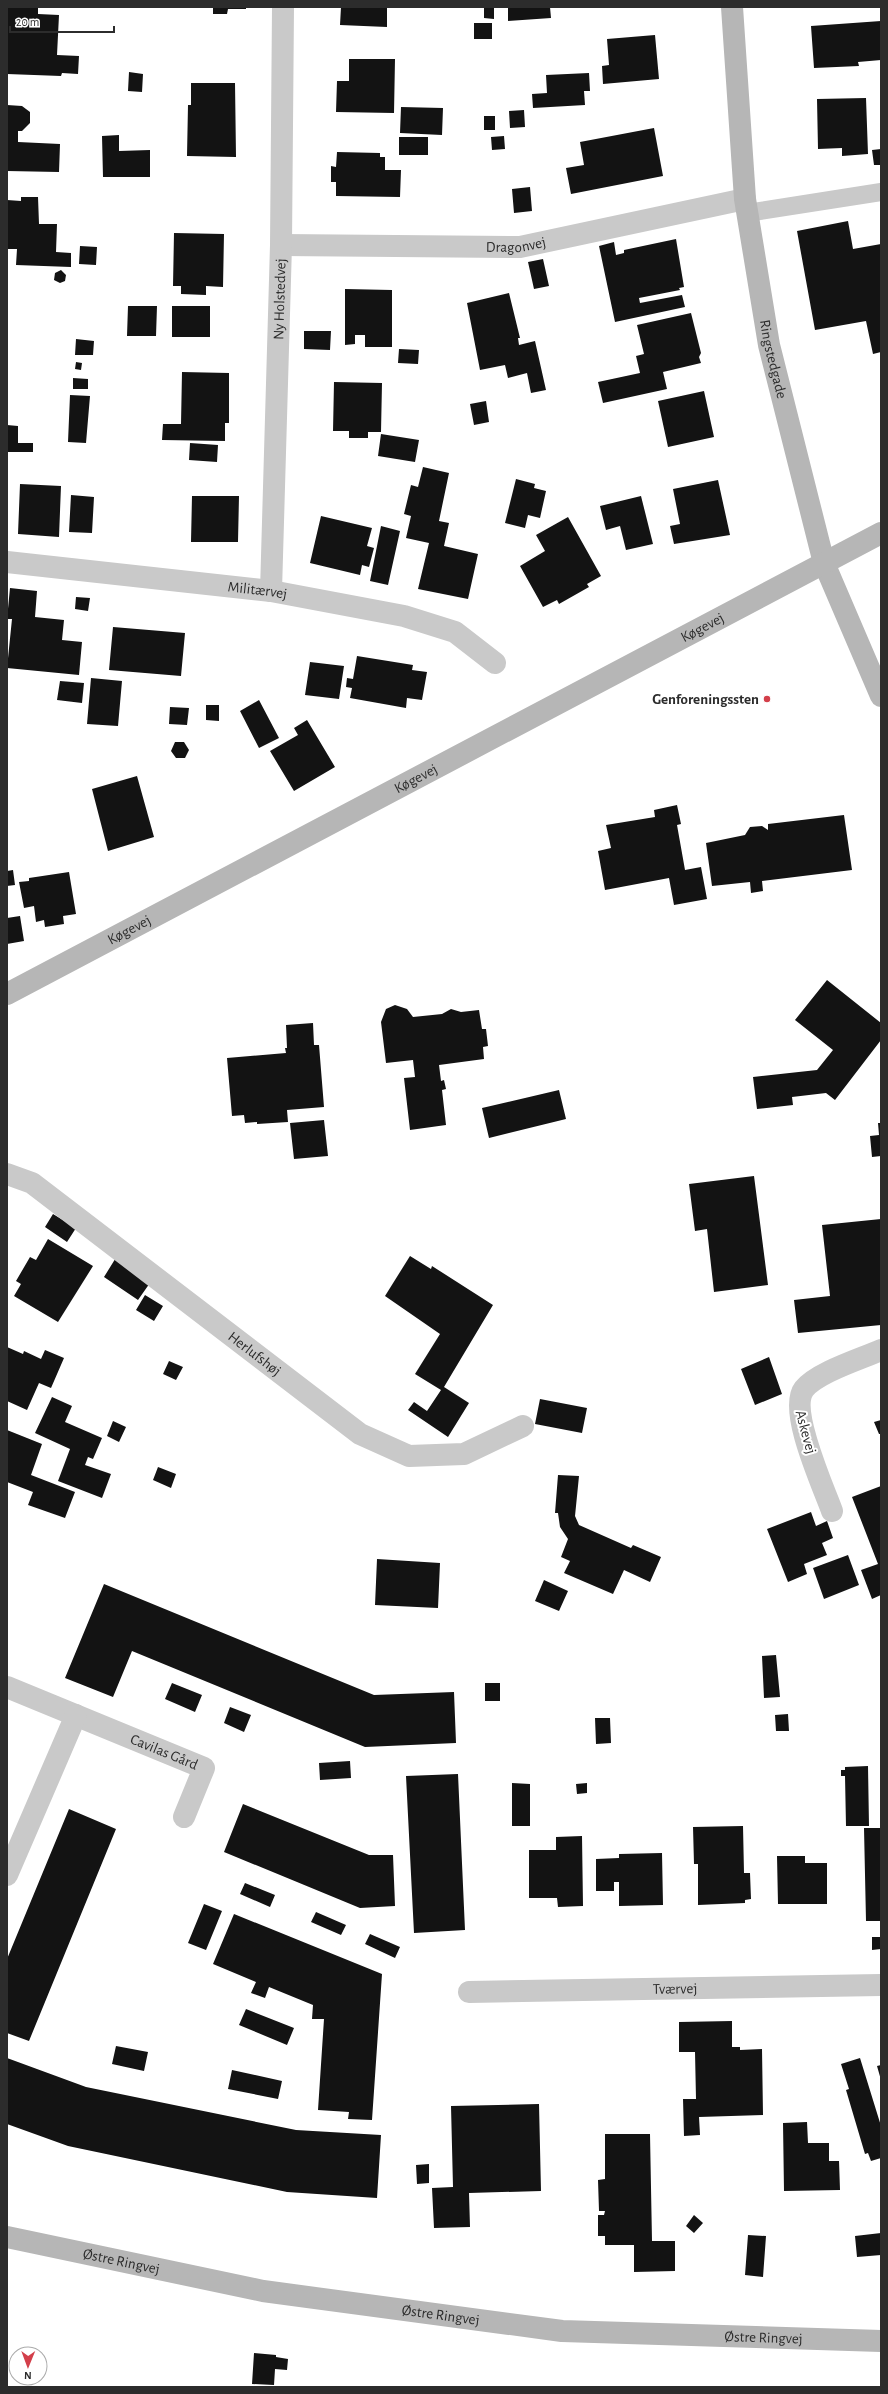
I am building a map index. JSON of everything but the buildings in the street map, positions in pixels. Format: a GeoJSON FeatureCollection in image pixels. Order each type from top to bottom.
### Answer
{"type":"FeatureCollection","features":[{"type":"Feature","properties":{"kind":"street","name":"Ny Holstedvej"},"geometry":{"type":"LineString","coordinates":[[271,591],[281,245],[283,7]]}},
{"type":"Feature","properties":{"kind":"street","name":"Ringstedgade"},"geometry":{"type":"LineString","coordinates":[[732,7],[746,206],[769,344],[824,563],[881,696]]}},
{"type":"Feature","properties":{"kind":"street","name":"Dragonvej"},"geometry":{"type":"LineString","coordinates":[[281,245],[520,246],[746,206]]}},
{"type":"Feature","properties":{"kind":"street","name":"Køgevej"},"geometry":{"type":"LineString","coordinates":[[7,994],[881,533]]}},
{"type":"Feature","properties":{"kind":"street","name":"Militærvej"},"geometry":{"type":"LineString","coordinates":[[7,562],[271,591],[404,616],[455,632],[495,663]]}},
{"type":"Feature","properties":{"kind":"street","name":"Herlufshøj"},"geometry":{"type":"LineString","coordinates":[[7,1174],[32,1183],[360,1434],[409,1456],[464,1454],[523,1426]]}},
{"type":"Feature","properties":{"kind":"street","name":"Askevej"},"geometry":{"type":"LineString","coordinates":[[832,1511],[801,1424],[798,1407],[800,1396],[805,1388],[817,1378],[881,1350]]}},
{"type":"Feature","properties":{"kind":"street","name":"Cavilas Gård"},"geometry":{"type":"LineString","coordinates":[[7,1687],[204,1768],[184,1817]]}},
{"type":"Feature","properties":{"kind":"street"},"geometry":{"type":"LineString","coordinates":[[7,1875],[76,1715]]}},
{"type":"Feature","properties":{"kind":"street","name":"Tværvej"},"geometry":{"type":"LineString","coordinates":[[469,1992],[881,1985]]}},
{"type":"Feature","properties":{"kind":"street","name":"Østre Ringvej"},"geometry":{"type":"LineString","coordinates":[[7,2237],[263,2291],[562,2331],[881,2341]]}},
{"type":"Feature","properties":{"kind":"lane"},"geometry":{"type":"LineString","coordinates":[[746,206],[881,192]]}},
{"type":"Feature","properties":{"kind":"place","name":"Genforeningssten"},"geometry":{"type":"Point","coordinates":[767,699]}}]}
